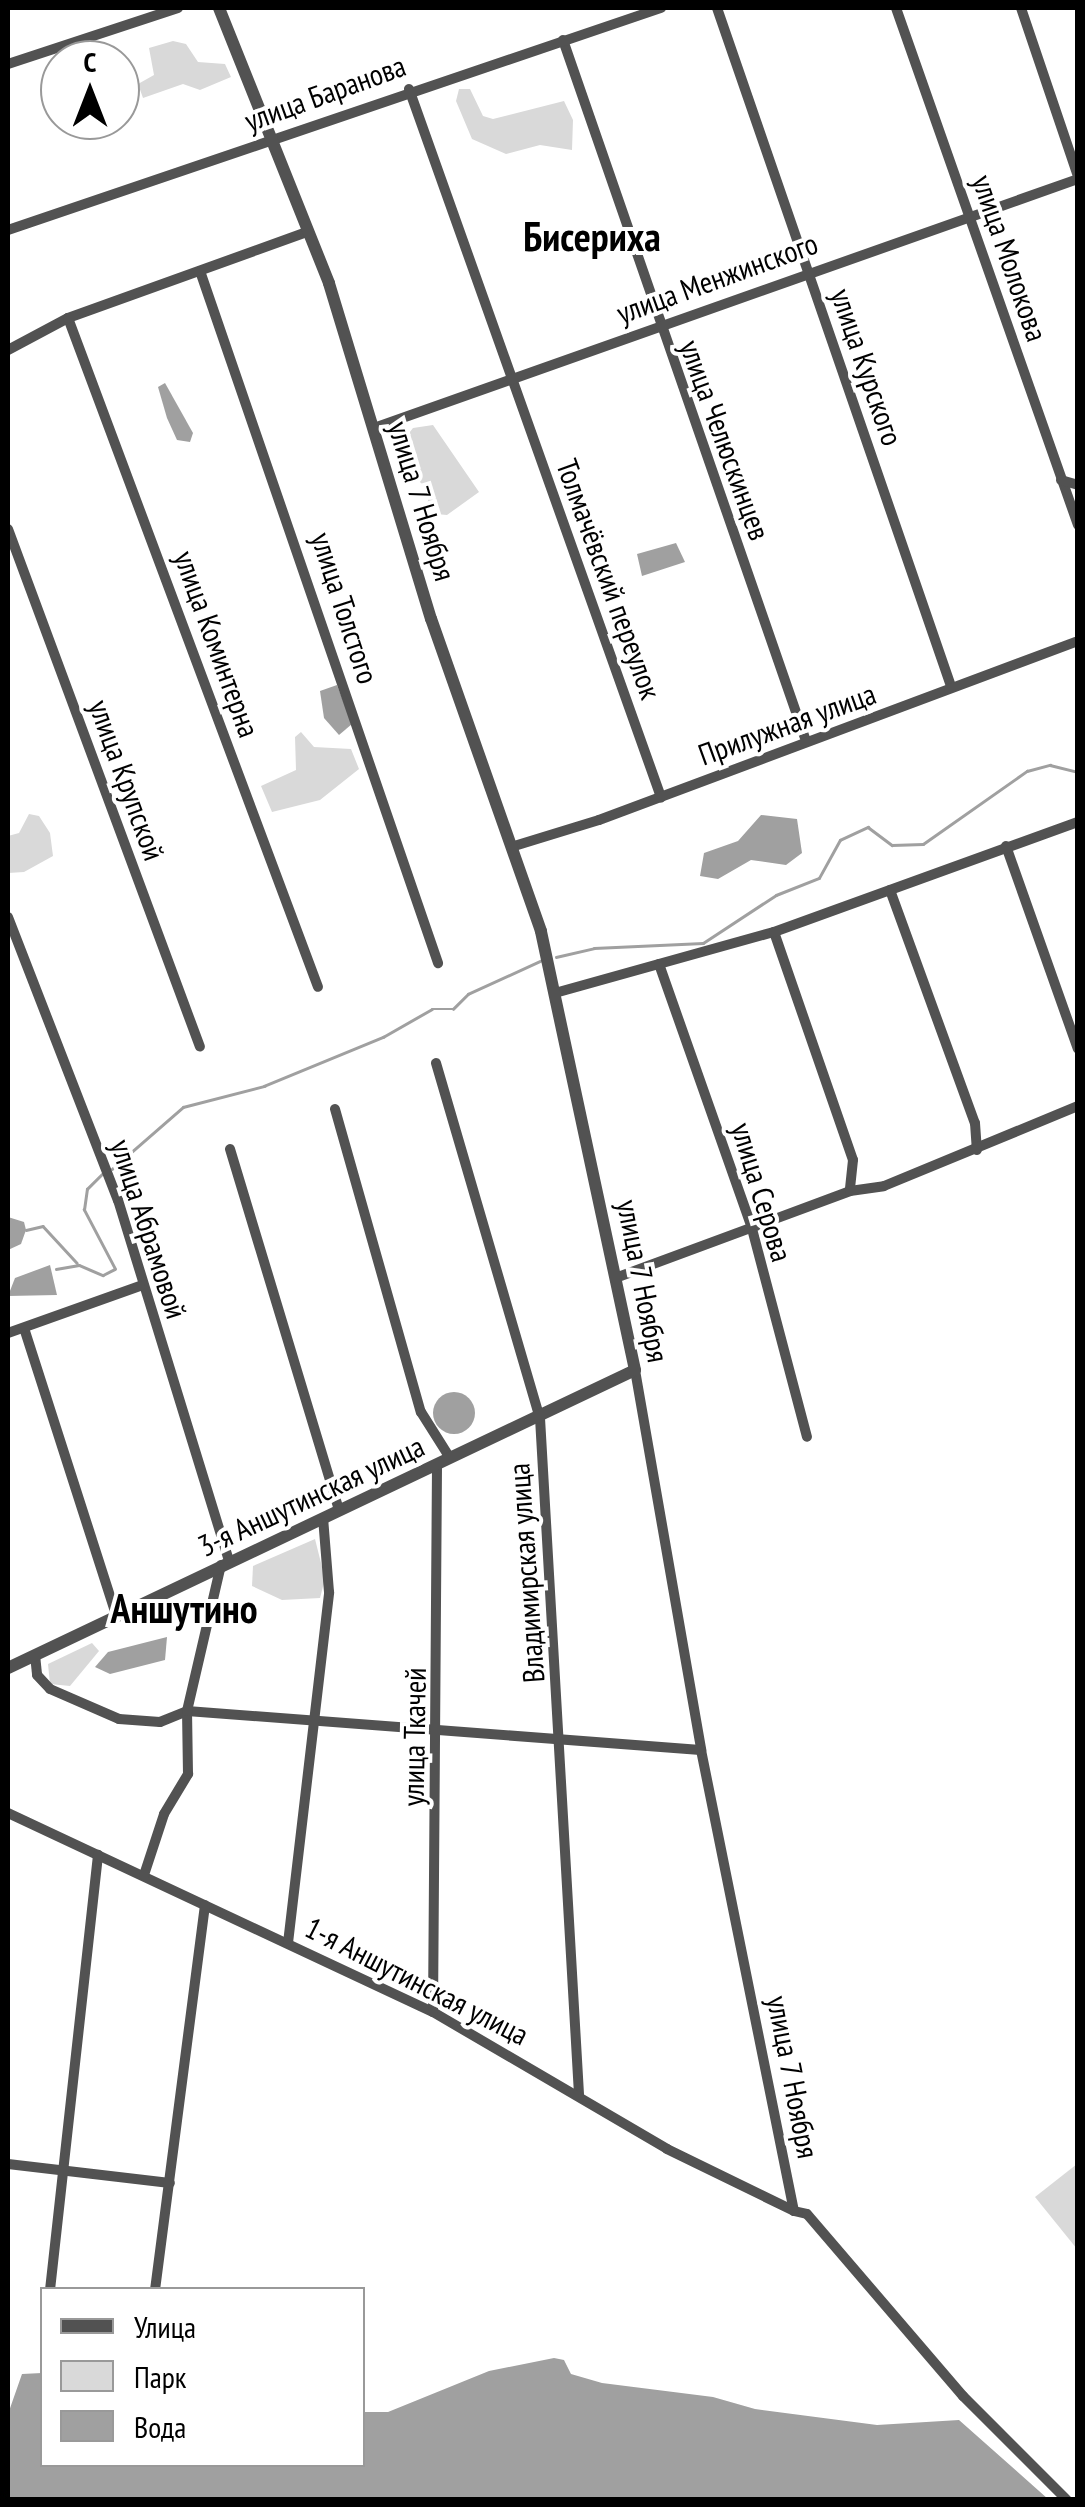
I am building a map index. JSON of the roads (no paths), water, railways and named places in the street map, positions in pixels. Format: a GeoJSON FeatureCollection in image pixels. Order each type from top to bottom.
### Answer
{"type":"FeatureCollection","features":[{"type":"Feature","properties":{"kind":"street"},"geometry":{"type":"LineString","coordinates":[[8,64],[178,8]]}},
{"type":"Feature","properties":{"kind":"street","name":"улица 7 Ноября"},"geometry":{"type":"LineString","coordinates":[[218,8],[309,231],[431,619],[511,847],[555,993],[618,1276],[702,1750],[794,2211]]}},
{"type":"Feature","properties":{"kind":"street","name":"улица Баранова"},"geometry":{"type":"LineString","coordinates":[[8,230],[409,89],[660,8]]}},
{"type":"Feature","properties":{"kind":"street","name":"улица Курского"},"geometry":{"type":"LineString","coordinates":[[716,8],[951,686]]}},
{"type":"Feature","properties":{"kind":"street","name":"улица Молокова"},"geometry":{"type":"LineString","coordinates":[[896,8],[1078,525]]}},
{"type":"Feature","properties":{"kind":"street"},"geometry":{"type":"LineString","coordinates":[[1021,8],[1078,178]]}},
{"type":"Feature","properties":{"kind":"street","name":"улица Челюскинцев"},"geometry":{"type":"LineString","coordinates":[[563,40],[657,326],[806,741]]}},
{"type":"Feature","properties":{"kind":"street","name":"Толмачёвский переулок"},"geometry":{"type":"LineString","coordinates":[[409,89],[661,797]]}},
{"type":"Feature","properties":{"kind":"street","name":"улица Менжинского"},"geometry":{"type":"LineString","coordinates":[[374,428],[1078,178]]}},
{"type":"Feature","properties":{"kind":"street"},"geometry":{"type":"LineString","coordinates":[[8,350],[68,318],[309,231]]}},
{"type":"Feature","properties":{"kind":"street","name":"улица Толстого"},"geometry":{"type":"LineString","coordinates":[[200,271],[438,963]]}},
{"type":"Feature","properties":{"kind":"street","name":"улица Коминтерна"},"geometry":{"type":"LineString","coordinates":[[68,318],[318,987]]}},
{"type":"Feature","properties":{"kind":"street"},"geometry":{"type":"LineString","coordinates":[[1061,480],[1078,485]]}},
{"type":"Feature","properties":{"kind":"street","name":"улица Крупской"},"geometry":{"type":"LineString","coordinates":[[8,529],[200,1048]]}},
{"type":"Feature","properties":{"kind":"street","name":"Прилужная улица"},"geometry":{"type":"LineString","coordinates":[[511,847],[661,797],[1078,641]]}},
{"type":"Feature","properties":{"kind":"street"},"geometry":{"type":"LineString","coordinates":[[555,993],[774,932],[1078,822]]}},
{"type":"Feature","properties":{"kind":"street"},"geometry":{"type":"LineString","coordinates":[[1006,846],[1078,1049]]}},
{"type":"Feature","properties":{"kind":"street"},"geometry":{"type":"LineString","coordinates":[[890,890],[977,1130],[976,1150]]}},
{"type":"Feature","properties":{"kind":"street","name":"улица Абрамовой"},"geometry":{"type":"LineString","coordinates":[[8,916],[118,1200],[140,1286],[225,1562]]}},
{"type":"Feature","properties":{"kind":"street"},"geometry":{"type":"LineString","coordinates":[[774,932],[853,1160],[850,1191]]}},
{"type":"Feature","properties":{"kind":"street","name":"улица Серова"},"geometry":{"type":"LineString","coordinates":[[659,964],[751,1225],[807,1437]]}},
{"type":"Feature","properties":{"kind":"street","name":"Владимирская улица"},"geometry":{"type":"LineString","coordinates":[[436,1063],[540,1418],[564,1743],[579,2095]]}},
{"type":"Feature","properties":{"kind":"street"},"geometry":{"type":"LineString","coordinates":[[618,1276],[850,1191],[884,1186],[1078,1106]]}},
{"type":"Feature","properties":{"kind":"street"},"geometry":{"type":"LineString","coordinates":[[335,1108],[422,1412],[444,1461]]}},
{"type":"Feature","properties":{"kind":"street"},"geometry":{"type":"LineString","coordinates":[[230,1149],[339,1511]]}},
{"type":"Feature","properties":{"kind":"street"},"geometry":{"type":"LineString","coordinates":[[8,1334],[140,1286]]}},
{"type":"Feature","properties":{"kind":"street"},"geometry":{"type":"LineString","coordinates":[[24,1328],[117,1617]]}},
{"type":"Feature","properties":{"kind":"street","name":"3-я Аншутинская улица"},"geometry":{"type":"LineString","coordinates":[[8,1668],[635,1370]]}},
{"type":"Feature","properties":{"kind":"street","name":"улица Ткачей"},"geometry":{"type":"LineString","coordinates":[[433,2012],[444,1461]]}},
{"type":"Feature","properties":{"kind":"street"},"geometry":{"type":"LineString","coordinates":[[288,1942],[330,1575],[323,1518]]}},
{"type":"Feature","properties":{"kind":"street"},"geometry":{"type":"LineString","coordinates":[[144,1875],[164,1814],[188,1774],[187,1710],[225,1562]]}},
{"type":"Feature","properties":{"kind":"street"},"geometry":{"type":"LineString","coordinates":[[34,1656],[41,1682],[93,1711],[160,1722],[187,1710],[564,1743],[702,1750]]}},
{"type":"Feature","properties":{"kind":"street","name":"1-я Аншутинская улица"},"geometry":{"type":"LineString","coordinates":[[8,1813],[288,1942],[314,1961],[433,2012],[714,2174],[794,2211]]}},
{"type":"Feature","properties":{"kind":"street"},"geometry":{"type":"LineString","coordinates":[[50,2287],[98,1855]]}},
{"type":"Feature","properties":{"kind":"street"},"geometry":{"type":"LineString","coordinates":[[155,2287],[205,1905]]}},
{"type":"Feature","properties":{"kind":"street"},"geometry":{"type":"LineString","coordinates":[[8,2164],[170,2183]]}},
{"type":"Feature","properties":{"kind":"street"},"geometry":{"type":"LineString","coordinates":[[794,2211],[808,2214],[963,2396],[1067,2500]]}},
{"type":"Feature","properties":{"kind":"water"},"geometry":{"type":"Polygon","coordinates":[[[165,383],[193,433],[190,442],[177,440],[167,418],[158,387],[165,383]]]}},
{"type":"Feature","properties":{"kind":"water"},"geometry":{"type":"Polygon","coordinates":[[[676,543],[685,562],[642,576],[637,554],[676,543]]]}},
{"type":"Feature","properties":{"kind":"water"},"geometry":{"type":"Polygon","coordinates":[[[337,685],[352,724],[339,735],[324,718],[320,691],[337,685]]]}},
{"type":"Feature","properties":{"kind":"water"},"geometry":{"type":"Polygon","coordinates":[[[761,815],[797,819],[802,853],[786,865],[751,860],[718,879],[700,876],[704,853],[738,841],[761,815]]]}},
{"type":"Feature","properties":{"kind":"water"},"geometry":{"type":"Polygon","coordinates":[[[8,1217],[24,1222],[26,1230],[21,1244],[8,1250],[8,1217]]]}},
{"type":"Feature","properties":{"kind":"water"},"geometry":{"type":"Polygon","coordinates":[[[50,1265],[57,1295],[8,1296],[15,1278],[50,1265]]]}},
{"type":"Feature","properties":{"kind":"water"},"geometry":{"type":"Polygon","coordinates":[[[454,1392],[469,1398],[475,1413],[469,1428],[454,1434],[439,1428],[433,1413],[439,1398],[454,1392]]]}},
{"type":"Feature","properties":{"kind":"water"},"geometry":{"type":"Polygon","coordinates":[[[167,1637],[165,1660],[110,1674],[95,1667],[108,1652],[167,1637]]]}},
{"type":"Feature","properties":{"kind":"water"},"geometry":{"type":"Polygon","coordinates":[[[554,2358],[564,2360],[571,2374],[602,2383],[713,2397],[755,2409],[877,2425],[959,2420],[1048,2499],[8,2499],[8,2414],[22,2374],[40,2373],[40,2467],[365,2467],[365,2412],[388,2412],[489,2371],[554,2358]]]}},
{"type":"Feature","properties":{"kind":"waterway"},"geometry":{"type":"LineString","coordinates":[[556,957],[594,948],[703,943],[776,895],[819,878],[840,840],[868,827],[892,845],[923,844],[1027,771],[1050,765],[1078,772]]}},
{"type":"Feature","properties":{"kind":"waterway"},"geometry":{"type":"LineString","coordinates":[[112,1169],[183,1107],[264,1086],[383,1037],[432,1009],[453,1009],[468,994],[540,961]]}},
{"type":"Feature","properties":{"kind":"waterway"},"geometry":{"type":"LineString","coordinates":[[56,1269],[79,1265],[103,1275],[115,1269],[84,1210],[87,1189],[102,1174]]}},
{"type":"Feature","properties":{"kind":"waterway"},"geometry":{"type":"LineString","coordinates":[[26,1230],[43,1226],[77,1263]]}},
{"type":"Feature","properties":{"kind":"district","name":"Бисериха"},"geometry":{"type":"Point","coordinates":[592,236]}},
{"type":"Feature","properties":{"kind":"district","name":"Аншутино"},"geometry":{"type":"Point","coordinates":[184,1608]}}]}
